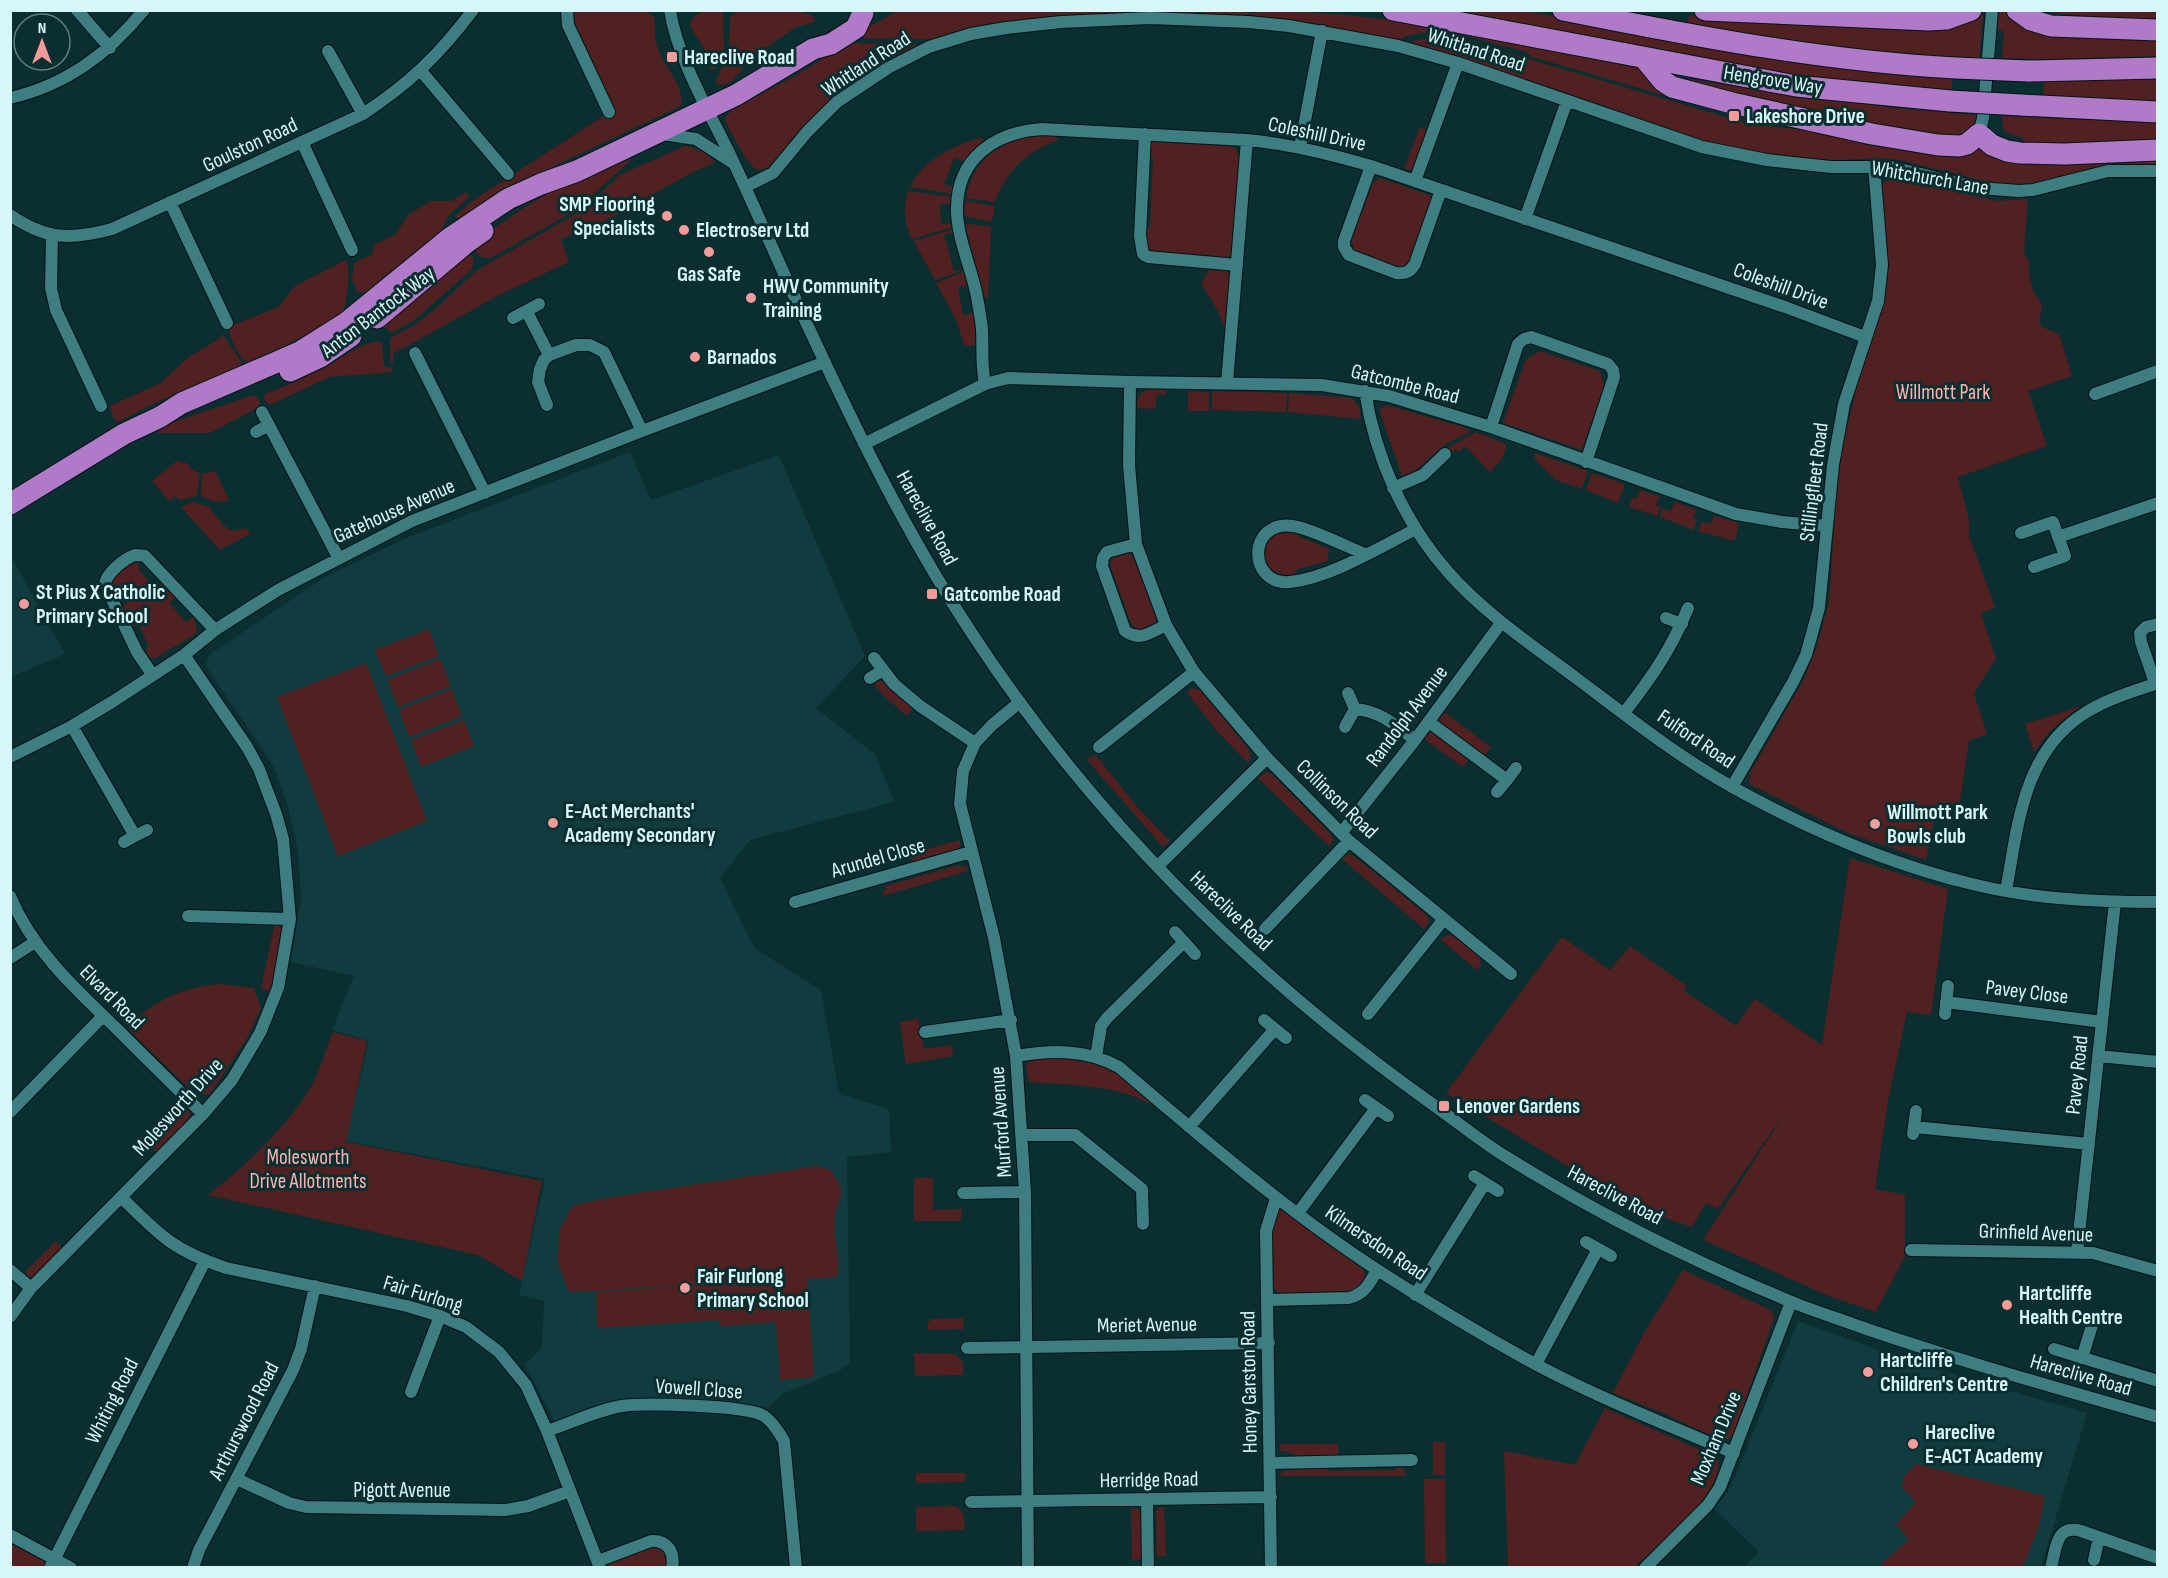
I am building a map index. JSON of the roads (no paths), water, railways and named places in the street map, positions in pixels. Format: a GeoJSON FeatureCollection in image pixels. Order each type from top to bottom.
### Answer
{"type":"FeatureCollection","features":[{"type":"Feature","properties":{"kind":"highway","name":"Hengrove Way"},"geometry":{"type":"LineString","coordinates":[[1393,10],[1796,86],[1950,101],[2157,112]]}},
{"type":"Feature","properties":{"kind":"highway","name":"Hengrove Way"},"geometry":{"type":"LineString","coordinates":[[1563,10],[1678,33],[1801,53],[1900,65],[2028,71],[2157,69]]}},
{"type":"Feature","properties":{"kind":"highway"},"geometry":{"type":"LineString","coordinates":[[1705,10],[1928,20],[1946,19],[1971,10]]}},
{"type":"Feature","properties":{"kind":"highway"},"geometry":{"type":"LineString","coordinates":[[2017,10],[2031,20],[2051,26],[2157,30]]}},
{"type":"Feature","properties":{"kind":"highway","name":"Anton Bantock Way"},"geometry":{"type":"LineString","coordinates":[[10,504],[124,434],[159,417],[257,386],[320,357],[374,320],[466,243],[511,212],[577,171],[736,95],[813,50],[825,34],[846,20],[866,12]]}},
{"type":"Feature","properties":{"kind":"highway"},"geometry":{"type":"LineString","coordinates":[[1644,58],[1666,84],[1732,103],[1872,134],[1952,147],[1967,144],[1979,134],[1992,145],[2020,153],[2064,154],[2157,150]]}},
{"type":"Feature","properties":{"kind":"street"},"geometry":{"type":"LineString","coordinates":[[77,10],[110,48]]}},
{"type":"Feature","properties":{"kind":"street"},"geometry":{"type":"LineString","coordinates":[[10,98],[63,80],[110,48],[144,10]]}},
{"type":"Feature","properties":{"kind":"street","name":"Goulston Road"},"geometry":{"type":"LineString","coordinates":[[10,215],[24,225],[52,236],[83,237],[112,230],[363,114],[397,92],[421,71],[456,33],[473,10]]}},
{"type":"Feature","properties":{"kind":"street"},"geometry":{"type":"LineString","coordinates":[[567,10],[568,25],[609,112]]}},
{"type":"Feature","properties":{"kind":"street","name":"Hareclive Road"},"geometry":{"type":"LineString","coordinates":[[670,10],[680,46],[707,109],[864,444],[905,524],[970,630],[1020,702],[1078,776],[1158,866],[1228,939],[1367,1057],[1503,1155],[1597,1210],[1714,1268],[1791,1302],[1907,1343],[2157,1417]]}},
{"type":"Feature","properties":{"kind":"street"},"geometry":{"type":"LineString","coordinates":[[1979,134],[1983,118],[1992,15]]}},
{"type":"Feature","properties":{"kind":"street","name":"Whitland Road"},"geometry":{"type":"LineString","coordinates":[[745,187],[773,173],[807,132],[837,102],[914,53],[971,34],[1006,28],[1061,22],[1150,18],[1248,22],[1322,31],[1398,46],[1458,63],[1702,147]]}},
{"type":"Feature","properties":{"kind":"street"},"geometry":{"type":"LineString","coordinates":[[1300,147],[1322,31]]}},
{"type":"Feature","properties":{"kind":"street"},"geometry":{"type":"LineString","coordinates":[[328,51],[363,114]]}},
{"type":"Feature","properties":{"kind":"street"},"geometry":{"type":"LineString","coordinates":[[1415,181],[1458,63]]}},
{"type":"Feature","properties":{"kind":"street"},"geometry":{"type":"LineString","coordinates":[[421,71],[508,174]]}},
{"type":"Feature","properties":{"kind":"street"},"geometry":{"type":"LineString","coordinates":[[1525,219],[1567,101]]}},
{"type":"Feature","properties":{"kind":"street","name":"Coleshill Drive"},"geometry":{"type":"LineString","coordinates":[[985,384],[980,315],[957,207],[964,175],[974,160],[991,143],[1022,130],[1042,129],[1247,140],[1300,147],[1371,166],[1785,307],[1865,337]]}},
{"type":"Feature","properties":{"kind":"street"},"geometry":{"type":"LineString","coordinates":[[658,133],[696,139],[734,163]]}},
{"type":"Feature","properties":{"kind":"street"},"geometry":{"type":"LineString","coordinates":[[1144,134],[1140,236],[1143,254],[1148,257],[1236,265]]}},
{"type":"Feature","properties":{"kind":"street"},"geometry":{"type":"LineString","coordinates":[[1227,383],[1247,140]]}},
{"type":"Feature","properties":{"kind":"street"},"geometry":{"type":"LineString","coordinates":[[302,142],[351,249]]}},
{"type":"Feature","properties":{"kind":"street","name":"Whitchurch Lane"},"geometry":{"type":"LineString","coordinates":[[1702,147],[1797,164],[1891,167],[1980,188],[2019,191],[2033,190],[2108,171],[2157,171]]}},
{"type":"Feature","properties":{"kind":"street"},"geometry":{"type":"LineString","coordinates":[[1371,166],[1344,240],[1344,247],[1349,255],[1396,273],[1404,274],[1411,270],[1441,190]]}},
{"type":"Feature","properties":{"kind":"street","name":"Stillingfleet Road"},"geometry":{"type":"LineString","coordinates":[[1732,787],[1793,682],[1806,655],[1819,608],[1833,465],[1844,404],[1878,301],[1882,265],[1874,166]]}},
{"type":"Feature","properties":{"kind":"street"},"geometry":{"type":"LineString","coordinates":[[170,202],[227,324]]}},
{"type":"Feature","properties":{"kind":"street"},"geometry":{"type":"LineString","coordinates":[[52,236],[51,288],[56,310],[101,406]]}},
{"type":"Feature","properties":{"kind":"street"},"geometry":{"type":"LineString","coordinates":[[513,318],[540,304]]}},
{"type":"Feature","properties":{"kind":"street"},"geometry":{"type":"LineString","coordinates":[[527,312],[549,355]]}},
{"type":"Feature","properties":{"kind":"street"},"geometry":{"type":"LineString","coordinates":[[1491,427],[1518,344],[1524,339],[1531,337],[1608,364],[1613,370],[1614,377],[1586,462]]}},
{"type":"Feature","properties":{"kind":"street"},"geometry":{"type":"LineString","coordinates":[[547,405],[538,382],[540,369],[549,355],[584,344],[597,347],[603,352],[642,431]]}},
{"type":"Feature","properties":{"kind":"street"},"geometry":{"type":"LineString","coordinates":[[415,353],[485,493]]}},
{"type":"Feature","properties":{"kind":"street","name":"Gatehouse Avenue"},"geometry":{"type":"LineString","coordinates":[[10,757],[72,726],[112,702],[184,655],[215,630],[278,590],[338,557],[412,521],[825,362]]}},
{"type":"Feature","properties":{"kind":"street"},"geometry":{"type":"LineString","coordinates":[[2095,394],[2157,371]]}},
{"type":"Feature","properties":{"kind":"street","name":"Gatcombe Road"},"geometry":{"type":"LineString","coordinates":[[864,444],[985,384],[1008,378],[1322,385],[1389,396],[1491,427],[1736,514],[1782,522],[1827,526]]}},
{"type":"Feature","properties":{"kind":"street","name":"Collinson Road"},"geometry":{"type":"LineString","coordinates":[[1130,382],[1129,465],[1136,544],[1166,625],[1194,672],[1267,758],[1345,836],[1511,974]]}},
{"type":"Feature","properties":{"kind":"street","name":"Fulford Road"},"geometry":{"type":"LineString","coordinates":[[1365,391],[1370,422],[1393,488],[1416,529],[1447,571],[1502,623],[1654,736],[1732,787],[1827,834],[1934,874],[2006,891],[2115,902],[2157,902]]}},
{"type":"Feature","properties":{"kind":"street"},"geometry":{"type":"LineString","coordinates":[[262,412],[338,557]]}},
{"type":"Feature","properties":{"kind":"street"},"geometry":{"type":"LineString","coordinates":[[256,432],[269,426]]}},
{"type":"Feature","properties":{"kind":"street"},"geometry":{"type":"LineString","coordinates":[[1393,488],[1423,476],[1445,454]]}},
{"type":"Feature","properties":{"kind":"street"},"geometry":{"type":"LineString","coordinates":[[2058,537],[2157,503]]}},
{"type":"Feature","properties":{"kind":"street"},"geometry":{"type":"LineString","coordinates":[[2021,533],[2053,522],[2065,556],[2034,567]]}},
{"type":"Feature","properties":{"kind":"street"},"geometry":{"type":"LineString","coordinates":[[1365,554],[1295,526],[1281,525],[1268,530],[1257,551],[1258,563],[1265,573],[1276,580],[1288,582],[1342,566],[1416,529]]}},
{"type":"Feature","properties":{"kind":"street"},"geometry":{"type":"LineString","coordinates":[[1136,544],[1107,552],[1103,558],[1102,566],[1125,630],[1133,636],[1141,637],[1166,625]]}},
{"type":"Feature","properties":{"kind":"street"},"geometry":{"type":"LineString","coordinates":[[152,674],[137,652],[105,585],[105,579],[110,573],[134,555],[150,559],[215,630]]}},
{"type":"Feature","properties":{"kind":"street"},"geometry":{"type":"LineString","coordinates":[[1624,713],[1675,641],[1688,608]]}},
{"type":"Feature","properties":{"kind":"street"},"geometry":{"type":"LineString","coordinates":[[1666,618],[1682,624]]}},
{"type":"Feature","properties":{"kind":"street","name":"Randolph Avenue"},"geometry":{"type":"LineString","coordinates":[[1265,928],[1345,836],[1502,623]]}},
{"type":"Feature","properties":{"kind":"street"},"geometry":{"type":"LineString","coordinates":[[2006,891],[2025,792],[2043,754],[2067,727],[2086,712],[2156,683],[2140,633],[2146,627],[2157,624]]}},
{"type":"Feature","properties":{"kind":"street","name":"Molesworth Drive"},"geometry":{"type":"LineString","coordinates":[[10,1317],[31,1288],[203,1114],[232,1080],[260,1033],[278,988],[290,919],[283,839],[267,789],[247,747],[184,655]]}},
{"type":"Feature","properties":{"kind":"street"},"geometry":{"type":"LineString","coordinates":[[874,658],[894,684],[920,706],[975,743]]}},
{"type":"Feature","properties":{"kind":"street"},"geometry":{"type":"LineString","coordinates":[[870,678],[883,670]]}},
{"type":"Feature","properties":{"kind":"street"},"geometry":{"type":"LineString","coordinates":[[1099,747],[1194,672]]}},
{"type":"Feature","properties":{"kind":"street"},"geometry":{"type":"LineString","coordinates":[[1348,693],[1355,709]]}},
{"type":"Feature","properties":{"kind":"street","name":"Murford Avenue"},"geometry":{"type":"LineString","coordinates":[[1020,702],[992,725],[975,743],[967,759],[960,786],[960,804],[994,938],[1016,1056],[1025,1192],[1028,1568]]}},
{"type":"Feature","properties":{"kind":"street"},"geometry":{"type":"LineString","coordinates":[[1345,727],[1355,709]]}},
{"type":"Feature","properties":{"kind":"street"},"geometry":{"type":"LineString","coordinates":[[1355,709],[1369,710],[1383,716],[1415,740]]}},
{"type":"Feature","properties":{"kind":"street"},"geometry":{"type":"LineString","coordinates":[[1429,722],[1507,780]]}},
{"type":"Feature","properties":{"kind":"street"},"geometry":{"type":"LineString","coordinates":[[72,726],[130,839],[147,830]]}},
{"type":"Feature","properties":{"kind":"street"},"geometry":{"type":"LineString","coordinates":[[1158,866],[1267,758]]}},
{"type":"Feature","properties":{"kind":"street"},"geometry":{"type":"LineString","coordinates":[[1497,792],[1516,768]]}},
{"type":"Feature","properties":{"kind":"street","name":"Arundel Close"},"geometry":{"type":"LineString","coordinates":[[795,902],[971,852]]}},
{"type":"Feature","properties":{"kind":"street","name":"Elvard Road"},"geometry":{"type":"LineString","coordinates":[[10,896],[34,942],[60,973],[203,1114]]}},
{"type":"Feature","properties":{"kind":"street","name":"Pavey Road"},"geometry":{"type":"LineString","coordinates":[[2077,1252],[2115,902]]}},
{"type":"Feature","properties":{"kind":"street"},"geometry":{"type":"LineString","coordinates":[[188,916],[290,919]]}},
{"type":"Feature","properties":{"kind":"street"},"geometry":{"type":"LineString","coordinates":[[1368,1014],[1444,918]]}},
{"type":"Feature","properties":{"kind":"street"},"geometry":{"type":"LineString","coordinates":[[1175,932],[1195,954]]}},
{"type":"Feature","properties":{"kind":"street"},"geometry":{"type":"LineString","coordinates":[[10,958],[34,942]]}},
{"type":"Feature","properties":{"kind":"street"},"geometry":{"type":"LineString","coordinates":[[1096,1057],[1101,1026],[1107,1018],[1184,942]]}},
{"type":"Feature","properties":{"kind":"street","name":"Pavey Close"},"geometry":{"type":"LineString","coordinates":[[1948,986],[1946,1008],[2102,1022]]}},
{"type":"Feature","properties":{"kind":"street"},"geometry":{"type":"LineString","coordinates":[[10,1112],[103,1016]]}},
{"type":"Feature","properties":{"kind":"street"},"geometry":{"type":"LineString","coordinates":[[925,1032],[1011,1020]]}},
{"type":"Feature","properties":{"kind":"street"},"geometry":{"type":"LineString","coordinates":[[1264,1020],[1286,1038]]}},
{"type":"Feature","properties":{"kind":"street"},"geometry":{"type":"LineString","coordinates":[[1190,1127],[1275,1029]]}},
{"type":"Feature","properties":{"kind":"street","name":"Kilmersdon Road"},"geometry":{"type":"LineString","coordinates":[[1016,1056],[1052,1051],[1096,1057],[1119,1067],[1276,1198],[1377,1270],[1415,1294],[1536,1364],[1658,1421],[1734,1453]]}},
{"type":"Feature","properties":{"kind":"street"},"geometry":{"type":"LineString","coordinates":[[2098,1056],[2157,1062]]}},
{"type":"Feature","properties":{"kind":"street"},"geometry":{"type":"LineString","coordinates":[[1365,1100],[1388,1116]]}},
{"type":"Feature","properties":{"kind":"street"},"geometry":{"type":"LineString","coordinates":[[1298,1213],[1376,1108]]}},
{"type":"Feature","properties":{"kind":"street"},"geometry":{"type":"LineString","coordinates":[[1916,1111],[1914,1130],[2089,1144]]}},
{"type":"Feature","properties":{"kind":"street"},"geometry":{"type":"LineString","coordinates":[[1023,1135],[1075,1136],[1142,1189],[1143,1224]]}},
{"type":"Feature","properties":{"kind":"street"},"geometry":{"type":"LineString","coordinates":[[1474,1176],[1498,1191]]}},
{"type":"Feature","properties":{"kind":"street"},"geometry":{"type":"LineString","coordinates":[[1415,1294],[1485,1183]]}},
{"type":"Feature","properties":{"kind":"street"},"geometry":{"type":"LineString","coordinates":[[963,1193],[1025,1192]]}},
{"type":"Feature","properties":{"kind":"street","name":"Fair Furlong"},"geometry":{"type":"LineString","coordinates":[[121,1197],[159,1235],[179,1249],[205,1261],[226,1268],[407,1306],[466,1327],[499,1352],[526,1385],[548,1431],[599,1564],[651,1541],[660,1540],[668,1545],[672,1552],[674,1559],[672,1568]]}},
{"type":"Feature","properties":{"kind":"street","name":"Honey Garston Road"},"geometry":{"type":"LineString","coordinates":[[1271,1568],[1266,1231],[1276,1198]]}},
{"type":"Feature","properties":{"kind":"street"},"geometry":{"type":"LineString","coordinates":[[1586,1242],[1611,1256]]}},
{"type":"Feature","properties":{"kind":"street"},"geometry":{"type":"LineString","coordinates":[[1536,1364],[1598,1249]]}},
{"type":"Feature","properties":{"kind":"street","name":"Grinfield Avenue"},"geometry":{"type":"LineString","coordinates":[[1911,1250],[2077,1252],[2107,1256],[2157,1271]]}},
{"type":"Feature","properties":{"kind":"street","name":"Whiting Road"},"geometry":{"type":"LineString","coordinates":[[52,1563],[205,1261]]}},
{"type":"Feature","properties":{"kind":"street"},"geometry":{"type":"LineString","coordinates":[[10,1270],[31,1288]]}},
{"type":"Feature","properties":{"kind":"street"},"geometry":{"type":"LineString","coordinates":[[1267,1300],[1359,1296],[1365,1291],[1377,1270]]}},
{"type":"Feature","properties":{"kind":"street","name":"Arthurswood Road"},"geometry":{"type":"LineString","coordinates":[[192,1568],[199,1550],[293,1370],[301,1349],[315,1286]]}},
{"type":"Feature","properties":{"kind":"street","name":"Moxham Drive"},"geometry":{"type":"LineString","coordinates":[[1645,1568],[1708,1505],[1720,1487],[1791,1302]]}},
{"type":"Feature","properties":{"kind":"street"},"geometry":{"type":"LineString","coordinates":[[411,1392],[440,1316]]}},
{"type":"Feature","properties":{"kind":"street"},"geometry":{"type":"LineString","coordinates":[[2082,1358],[2094,1319]]}},
{"type":"Feature","properties":{"kind":"street","name":"Meriet Avenue"},"geometry":{"type":"LineString","coordinates":[[967,1348],[1269,1343]]}},
{"type":"Feature","properties":{"kind":"street"},"geometry":{"type":"LineString","coordinates":[[2054,1349],[2157,1381]]}},
{"type":"Feature","properties":{"kind":"street","name":"Vowell Close"},"geometry":{"type":"LineString","coordinates":[[548,1431],[621,1406],[662,1404],[725,1408],[764,1415],[777,1428],[784,1441],[796,1568]]}},
{"type":"Feature","properties":{"kind":"street"},"geometry":{"type":"LineString","coordinates":[[1271,1463],[1412,1460]]}},
{"type":"Feature","properties":{"kind":"street","name":"Pigott Avenue"},"geometry":{"type":"LineString","coordinates":[[237,1479],[289,1503],[323,1509],[506,1510],[528,1506],[570,1491]]}},
{"type":"Feature","properties":{"kind":"street","name":"Herridge Road"},"geometry":{"type":"LineString","coordinates":[[971,1502],[1271,1497]]}},
{"type":"Feature","properties":{"kind":"street"},"geometry":{"type":"LineString","coordinates":[[1147,1499],[1148,1568]]}},
{"type":"Feature","properties":{"kind":"street"},"geometry":{"type":"LineString","coordinates":[[2051,1568],[2058,1540],[2066,1530],[2076,1530],[2099,1537],[2157,1558]]}},
{"type":"Feature","properties":{"kind":"street"},"geometry":{"type":"LineString","coordinates":[[10,1535],[52,1563],[71,1568]]}},
{"type":"Feature","properties":{"kind":"street"},"geometry":{"type":"LineString","coordinates":[[2094,1560],[2099,1537]]}},
{"type":"Feature","properties":{"kind":"place","name":"Hareclive Road"},"geometry":{"type":"Point","coordinates":[672,57]}},
{"type":"Feature","properties":{"kind":"place","name":"Lakeshore Drive"},"geometry":{"type":"Point","coordinates":[1734,116]}},
{"type":"Feature","properties":{"kind":"place","name":"SMP Flooring Specialists"},"geometry":{"type":"Point","coordinates":[667,216]}},
{"type":"Feature","properties":{"kind":"place","name":"Electroserv Ltd"},"geometry":{"type":"Point","coordinates":[684,230]}},
{"type":"Feature","properties":{"kind":"place","name":"Gas Safe"},"geometry":{"type":"Point","coordinates":[709,252]}},
{"type":"Feature","properties":{"kind":"place","name":"HWV Community Training"},"geometry":{"type":"Point","coordinates":[751,298]}},
{"type":"Feature","properties":{"kind":"place","name":"Barnados"},"geometry":{"type":"Point","coordinates":[695,357]}},
{"type":"Feature","properties":{"kind":"place","name":"Gatcombe Road"},"geometry":{"type":"Point","coordinates":[932,594]}},
{"type":"Feature","properties":{"kind":"place","name":"St Pius X Catholic Primary School"},"geometry":{"type":"Point","coordinates":[24,604]}},
{"type":"Feature","properties":{"kind":"place","name":"E-Act Merchants' Academy Secondary"},"geometry":{"type":"Point","coordinates":[553,823]}},
{"type":"Feature","properties":{"kind":"place","name":"Willmott Park Bowls club"},"geometry":{"type":"Point","coordinates":[1875,824]}},
{"type":"Feature","properties":{"kind":"place","name":"Lenover Gardens"},"geometry":{"type":"Point","coordinates":[1444,1106]}},
{"type":"Feature","properties":{"kind":"place","name":"Fair Furlong Primary School"},"geometry":{"type":"Point","coordinates":[685,1288]}},
{"type":"Feature","properties":{"kind":"place","name":"Hartcliffe Health Centre"},"geometry":{"type":"Point","coordinates":[2007,1305]}},
{"type":"Feature","properties":{"kind":"place","name":"Hartcliffe Children's Centre"},"geometry":{"type":"Point","coordinates":[1868,1372]}},
{"type":"Feature","properties":{"kind":"place","name":"Hareclive E-ACT Academy"},"geometry":{"type":"Point","coordinates":[1913,1444]}},
{"type":"Feature","properties":{"kind":"park label","name":"Willmott Park"},"geometry":{"type":"Point","coordinates":[1943,392]}},
{"type":"Feature","properties":{"kind":"park label","name":"Molesworth Drive Allotments"},"geometry":{"type":"Point","coordinates":[308,1169]}}]}
